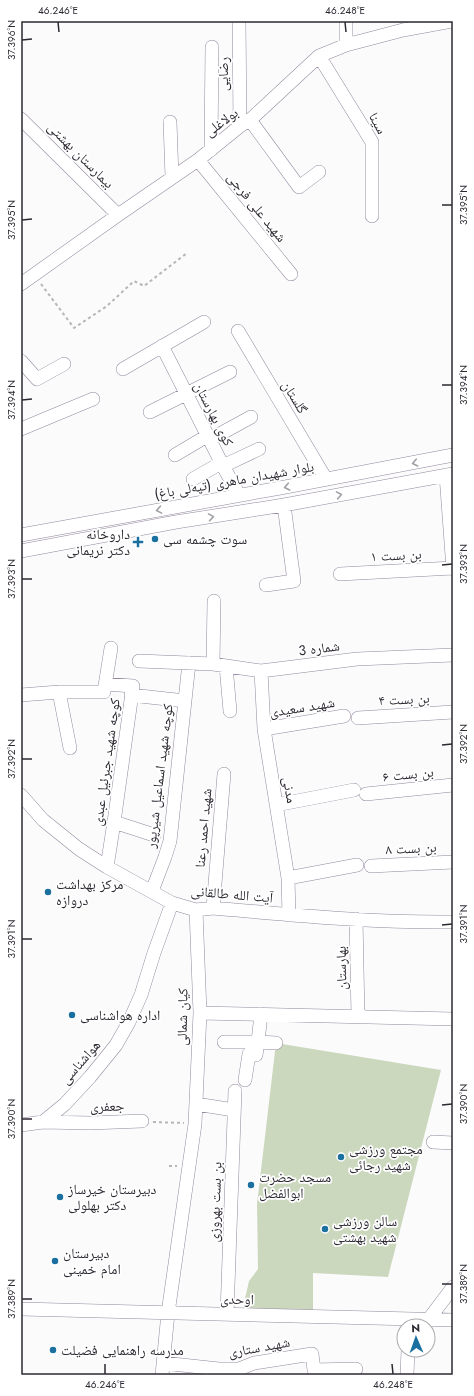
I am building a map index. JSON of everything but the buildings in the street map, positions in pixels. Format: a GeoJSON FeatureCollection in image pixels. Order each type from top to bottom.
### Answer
{"type":"FeatureCollection","features":[{"type":"Feature","properties":{"kind":"street","name":"رضایی"},"geometry":{"type":"LineString","coordinates":[[239,21],[245,123]]}},
{"type":"Feature","properties":{"kind":"street"},"geometry":{"type":"LineString","coordinates":[[346,21],[346,45]]}},
{"type":"Feature","properties":{"kind":"street","name":"بولاغلی"},"geometry":{"type":"LineString","coordinates":[[21,284],[198,160],[245,123],[319,56],[346,45],[403,30],[452,21]]}},
{"type":"Feature","properties":{"kind":"street"},"geometry":{"type":"LineString","coordinates":[[211,150],[212,47]]}},
{"type":"Feature","properties":{"kind":"street","name":"سینا"},"geometry":{"type":"LineString","coordinates":[[319,56],[372,142],[372,216]]}},
{"type":"Feature","properties":{"kind":"street","name":"بیمارستان بهشتی"},"geometry":{"type":"LineString","coordinates":[[21,119],[118,215]]}},
{"type":"Feature","properties":{"kind":"street"},"geometry":{"type":"LineString","coordinates":[[170,122],[172,177]]}},
{"type":"Feature","properties":{"kind":"street"},"geometry":{"type":"LineString","coordinates":[[245,123],[299,187],[319,172]]}},
{"type":"Feature","properties":{"kind":"street","name":"شهید علی فرجی"},"geometry":{"type":"LineString","coordinates":[[198,160],[290,274]]}},
{"type":"Feature","properties":{"kind":"street"},"geometry":{"type":"LineString","coordinates":[[123,369],[204,322]]}},
{"type":"Feature","properties":{"kind":"street","name":"گلستان"},"geometry":{"type":"LineString","coordinates":[[238,331],[326,479]]}},
{"type":"Feature","properties":{"kind":"street","name":"کوی بهارستان"},"geometry":{"type":"LineString","coordinates":[[162,346],[208,438],[239,495]]}},
{"type":"Feature","properties":{"kind":"street"},"geometry":{"type":"LineString","coordinates":[[21,361],[37,379],[64,364]]}},
{"type":"Feature","properties":{"kind":"street"},"geometry":{"type":"LineString","coordinates":[[150,412],[230,372]]}},
{"type":"Feature","properties":{"kind":"street"},"geometry":{"type":"LineString","coordinates":[[21,429],[93,399]]}},
{"type":"Feature","properties":{"kind":"street"},"geometry":{"type":"LineString","coordinates":[[175,455],[251,417]]}},
{"type":"Feature","properties":{"kind":"street"},"geometry":{"type":"LineString","coordinates":[[193,479],[259,449]]}},
{"type":"Feature","properties":{"kind":"street","name":"بلوار شهیدان ماهری (تپه‌لی باغ)"},"geometry":{"type":"LineString","coordinates":[[21,535],[453,455]]}},
{"type":"Feature","properties":{"kind":"street"},"geometry":{"type":"LineString","coordinates":[[21,551],[176,522],[284,505],[450,475],[453,568]]}},
{"type":"Feature","properties":{"kind":"street"},"geometry":{"type":"LineString","coordinates":[[266,585],[294,581],[284,505]]}},
{"type":"Feature","properties":{"kind":"street","name":"بن بست ۱"},"geometry":{"type":"LineString","coordinates":[[340,574],[453,568]]}},
{"type":"Feature","properties":{"kind":"street"},"geometry":{"type":"LineString","coordinates":[[214,601],[219,665],[230,711]]}},
{"type":"Feature","properties":{"kind":"street"},"geometry":{"type":"LineString","coordinates":[[105,684],[111,648]]}},
{"type":"Feature","properties":{"kind":"street","name":"شماره 3"},"geometry":{"type":"LineString","coordinates":[[139,661],[219,665],[261,671],[357,659],[453,655]]}},
{"type":"Feature","properties":{"kind":"street","name":"کوچه شهید اسماعیل شیرپور"},"geometry":{"type":"LineString","coordinates":[[152,891],[166,857],[170,842],[189,663]]}},
{"type":"Feature","properties":{"kind":"street","name":"مدنی"},"geometry":{"type":"LineString","coordinates":[[261,671],[264,729],[288,878],[289,915]]}},
{"type":"Feature","properties":{"kind":"street","name":"کوچه شهید جبرئیل عبدی"},"geometry":{"type":"LineString","coordinates":[[21,694],[104,692],[105,684],[133,686],[107,867]]}},
{"type":"Feature","properties":{"kind":"street"},"geometry":{"type":"LineString","coordinates":[[60,692],[70,748]]}},
{"type":"Feature","properties":{"kind":"street"},"geometry":{"type":"LineString","coordinates":[[131,695],[185,701]]}},
{"type":"Feature","properties":{"kind":"street","name":"بن بست ۴"},"geometry":{"type":"LineString","coordinates":[[358,718],[453,712]]}},
{"type":"Feature","properties":{"kind":"street","name":"شهید سعیدی"},"geometry":{"type":"LineString","coordinates":[[264,729],[344,716]]}},
{"type":"Feature","properties":{"kind":"street","name":"شهید احمد رعنا"},"geometry":{"type":"LineString","coordinates":[[213,908],[224,774]]}},
{"type":"Feature","properties":{"kind":"street","name":"بن بست ۶"},"geometry":{"type":"LineString","coordinates":[[276,805],[360,792],[453,785]]}},
{"type":"Feature","properties":{"kind":"street","name":"آیت الله طالقانی"},"geometry":{"type":"LineString","coordinates":[[21,795],[43,820],[79,849],[107,867],[172,903],[196,910],[213,908],[356,919],[453,922]]}},
{"type":"Feature","properties":{"kind":"street"},"geometry":{"type":"LineString","coordinates":[[114,822],[154,835]]}},
{"type":"Feature","properties":{"kind":"street","name":"بن بست ۸"},"geometry":{"type":"LineString","coordinates":[[371,866],[453,862]]}},
{"type":"Feature","properties":{"kind":"street"},"geometry":{"type":"LineString","coordinates":[[288,878],[357,865]]}},
{"type":"Feature","properties":{"kind":"street","name":"هواشناسی"},"geometry":{"type":"LineString","coordinates":[[43,1122],[65,1104],[90,1077],[116,1045],[130,1022],[141,995],[172,903]]}},
{"type":"Feature","properties":{"kind":"street","name":"کیان شمالی"},"geometry":{"type":"LineString","coordinates":[[162,1369],[168,1313],[195,1124],[200,1013],[196,910]]}},
{"type":"Feature","properties":{"kind":"street","name":"بهارستان"},"geometry":{"type":"LineString","coordinates":[[356,919],[358,1016]]}},
{"type":"Feature","properties":{"kind":"street"},"geometry":{"type":"LineString","coordinates":[[200,1013],[453,1018]]}},
{"type":"Feature","properties":{"kind":"street"},"geometry":{"type":"LineString","coordinates":[[246,1080],[249,1054],[256,1054],[261,1014]]}},
{"type":"Feature","properties":{"kind":"street"},"geometry":{"type":"LineString","coordinates":[[224,1042],[276,1043]]}},
{"type":"Feature","properties":{"kind":"street","name":"بن بست بهروزی"},"geometry":{"type":"LineString","coordinates":[[227,1314],[234,1091]]}},
{"type":"Feature","properties":{"kind":"street"},"geometry":{"type":"LineString","coordinates":[[196,1104],[234,1110]]}},
{"type":"Feature","properties":{"kind":"street","name":"جعفری"},"geometry":{"type":"LineString","coordinates":[[21,1125],[43,1122],[90,1123],[142,1121]]}},
{"type":"Feature","properties":{"kind":"street"},"geometry":{"type":"LineString","coordinates":[[433,1142],[453,1143]]}},
{"type":"Feature","properties":{"kind":"street"},"geometry":{"type":"LineString","coordinates":[[430,1318],[453,1287]]}},
{"type":"Feature","properties":{"kind":"street","name":"اوحدی"},"geometry":{"type":"LineString","coordinates":[[21,1309],[227,1314],[396,1321]]}},
{"type":"Feature","properties":{"kind":"street","name":"اوحدی"},"geometry":{"type":"LineString","coordinates":[[436,1319],[453,1320]]}},
{"type":"Feature","properties":{"kind":"street","name":"شهید ستاری"},"geometry":{"type":"LineString","coordinates":[[162,1369],[239,1369],[254,1363],[312,1354],[314,1370],[334,1373]]}},
{"type":"Feature","properties":{"kind":"street"},"geometry":{"type":"LineString","coordinates":[[407,1375],[408,1358]]}},
{"type":"Feature","properties":{"kind":"street"},"geometry":{"type":"LineString","coordinates":[[334,1373],[356,1369]]}},
{"type":"Feature","properties":{"kind":"path"},"geometry":{"type":"LineString","coordinates":[[34,275],[74,328],[107,306],[134,281],[144,286],[187,253]]}},
{"type":"Feature","properties":{"kind":"path","name":"جعفری"},"geometry":{"type":"LineString","coordinates":[[142,1121],[195,1124]]}},
{"type":"Feature","properties":{"kind":"green space","name":"مجتمع ورزشی شهید رجائی"},"geometry":{"type":"Polygon","coordinates":[[[276,1043],[441,1070],[388,1277],[313,1273],[313,1313],[242,1312],[249,1281],[258,1269],[257,1204],[276,1043]]]}},
{"type":"Feature","properties":{"kind":"place","name":"سوت چشمه سی"},"geometry":{"type":"Point","coordinates":[155,539]}},
{"type":"Feature","properties":{"kind":"place","name":"داروخانه دكتر نریمانی"},"geometry":{"type":"Point","coordinates":[138,542]}},
{"type":"Feature","properties":{"kind":"place","name":"مرکز بهداشت دروازه"},"geometry":{"type":"Point","coordinates":[48,892]}},
{"type":"Feature","properties":{"kind":"place","name":"اداره هواشناسی"},"geometry":{"type":"Point","coordinates":[72,1015]}},
{"type":"Feature","properties":{"kind":"place","name":"مجتمع ورزشی شهید رجائی"},"geometry":{"type":"Point","coordinates":[341,1157]}},
{"type":"Feature","properties":{"kind":"place","name":"مسجد حضرت ابوالفضل"},"geometry":{"type":"Point","coordinates":[251,1185]}},
{"type":"Feature","properties":{"kind":"place","name":"دبیرستان خیرساز دکتر بهلولی"},"geometry":{"type":"Point","coordinates":[60,1197]}},
{"type":"Feature","properties":{"kind":"place","name":"سالن ورزشی شهید بهشتی"},"geometry":{"type":"Point","coordinates":[325,1229]}},
{"type":"Feature","properties":{"kind":"place","name":"دبیرستان امام خمینی"},"geometry":{"type":"Point","coordinates":[55,1261]}},
{"type":"Feature","properties":{"kind":"place","name":"مدرسه راهنمایی فضیلت"},"geometry":{"type":"Point","coordinates":[53,1350]}}]}
